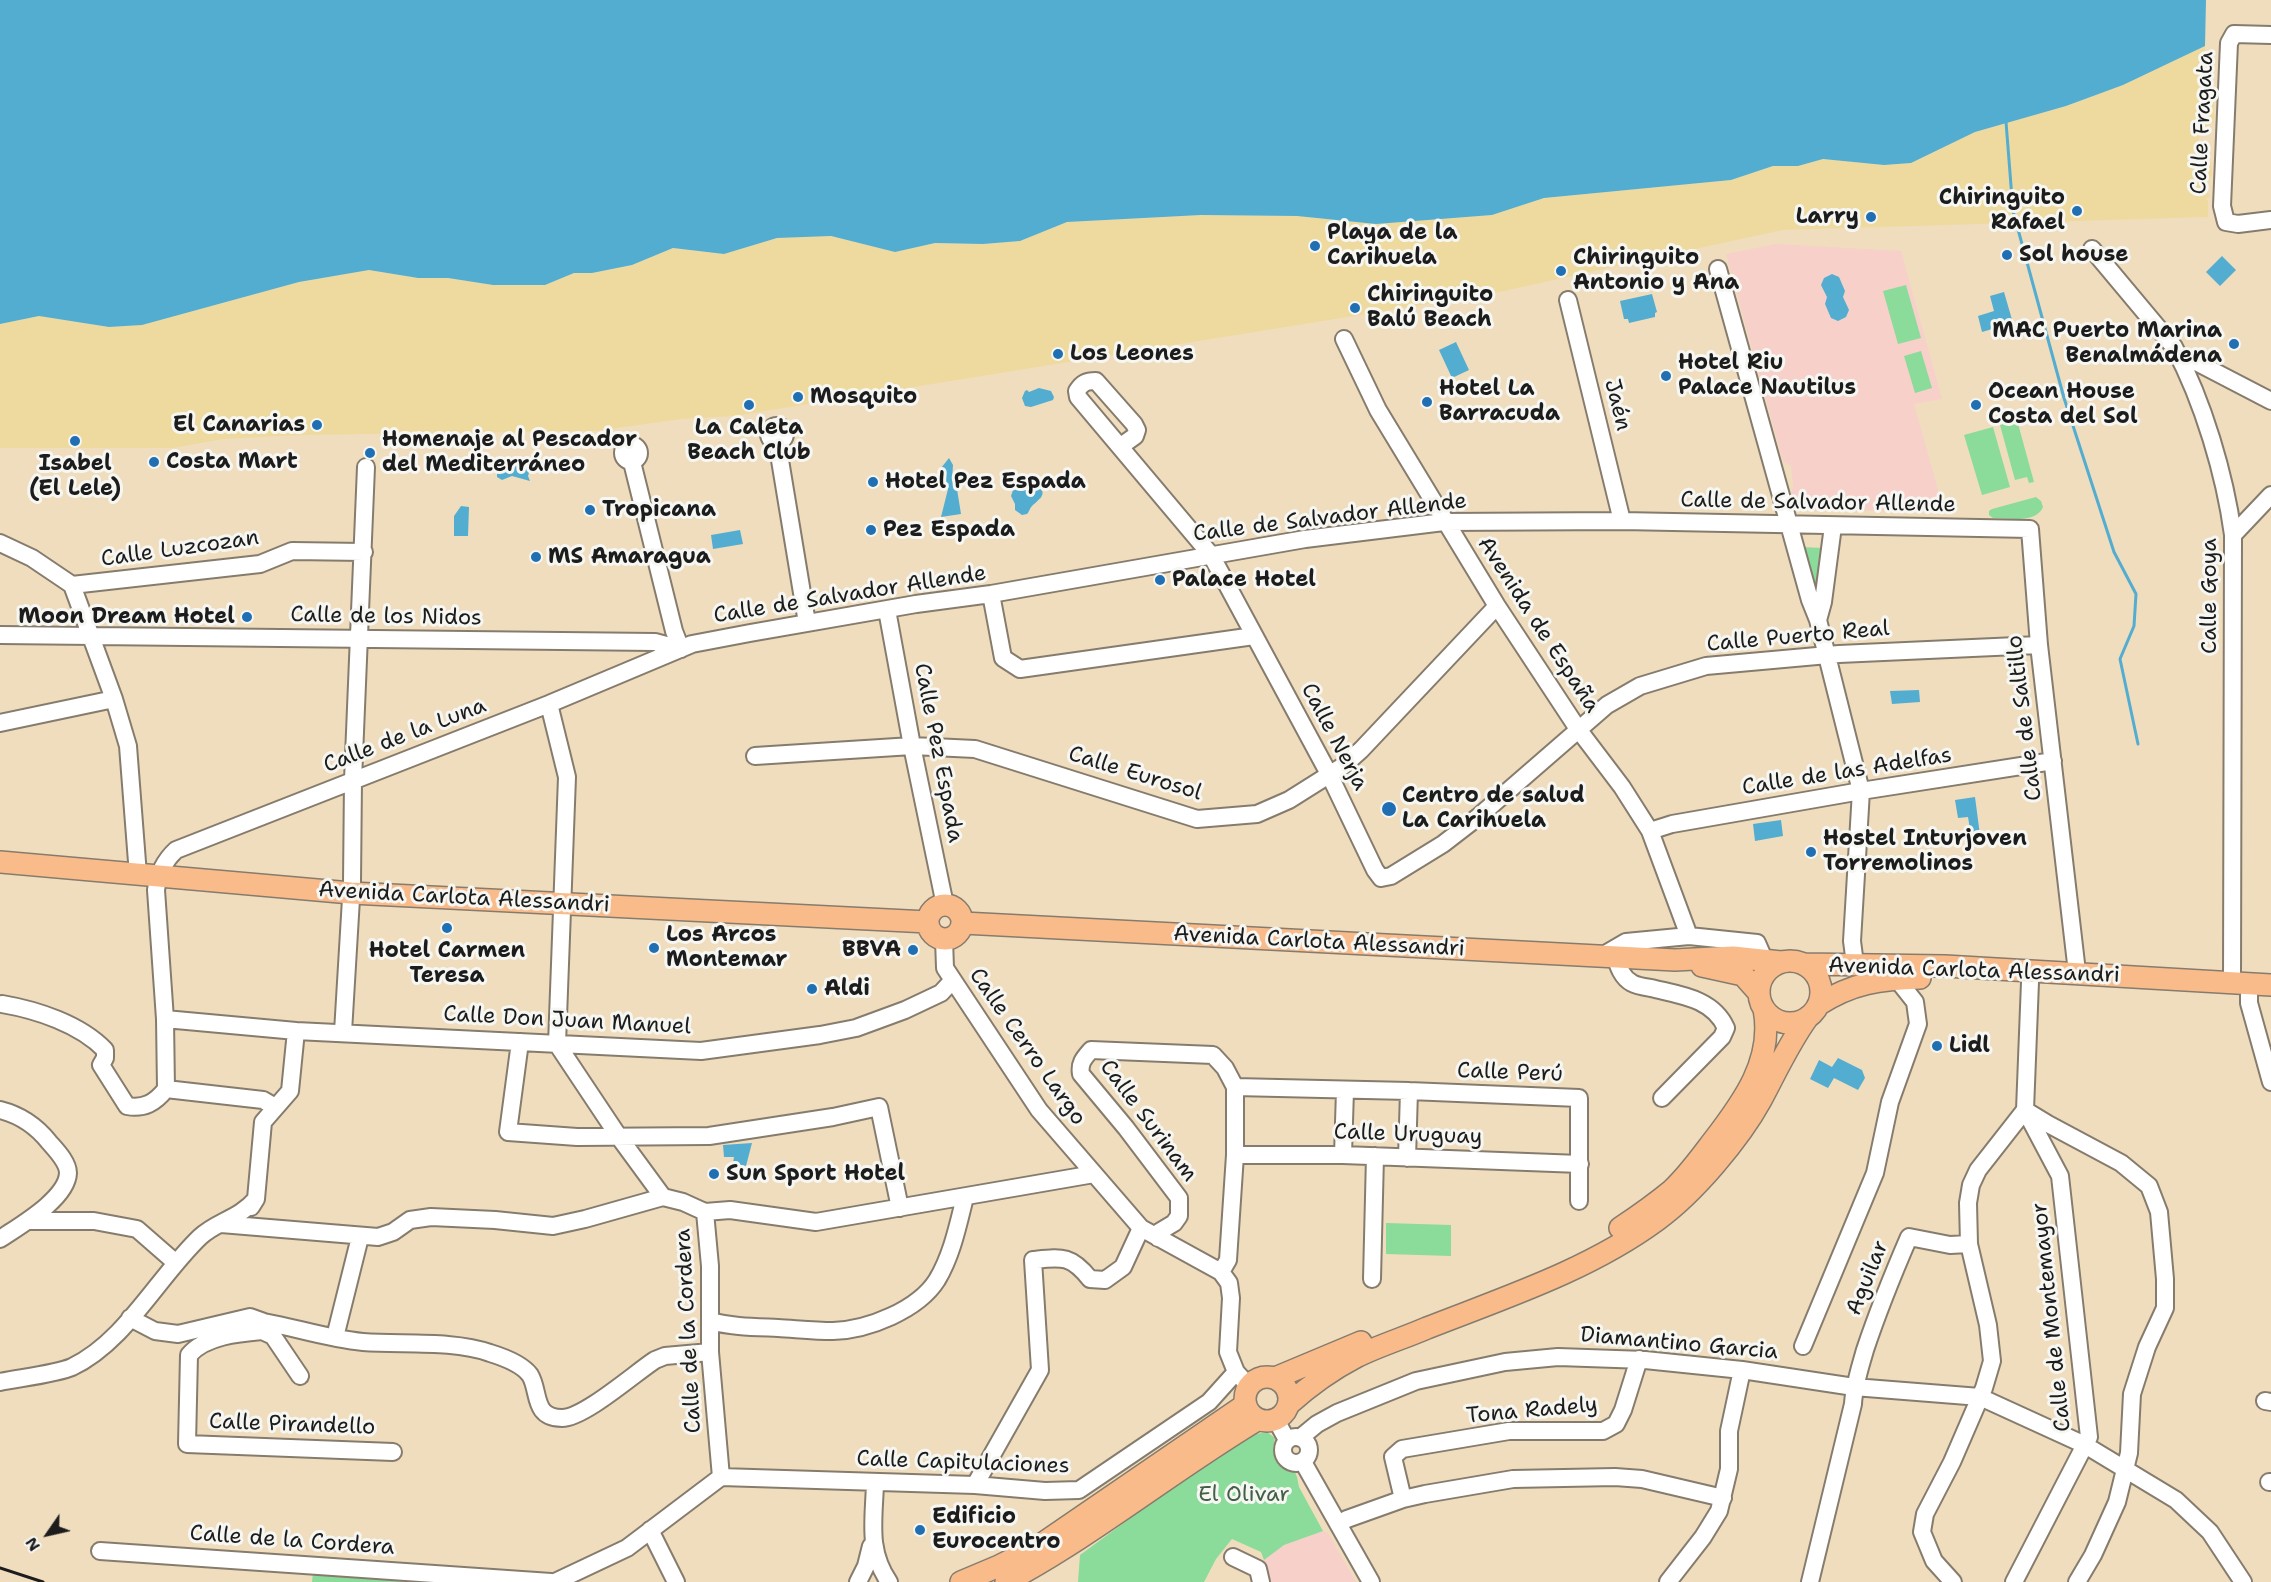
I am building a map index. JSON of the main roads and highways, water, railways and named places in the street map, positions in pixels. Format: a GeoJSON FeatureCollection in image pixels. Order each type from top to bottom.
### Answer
{"type":"FeatureCollection","features":[{"type":"Feature","properties":{"kind":"main road","name":"Avenida Carlota Alessandri"},"geometry":{"type":"LineString","coordinates":[[0,862],[351,893],[928,922]]}},
{"type":"Feature","properties":{"kind":"main road"},"geometry":{"type":"LineString","coordinates":[[945,905],[952,906],[959,912],[963,923],[957,934],[944,939],[933,933],[928,922],[932,911],[945,905]]}},
{"type":"Feature","properties":{"kind":"main road","name":"Avenida Carlota Alessandri"},"geometry":{"type":"LineString","coordinates":[[963,923],[1676,960],[1733,957],[1772,960]]}},
{"type":"Feature","properties":{"kind":"main road","name":"Avenida Carlota Alessandri"},"geometry":{"type":"LineString","coordinates":[[1676,960],[1743,975],[1762,1001]]}},
{"type":"Feature","properties":{"kind":"main road"},"geometry":{"type":"LineString","coordinates":[[961,1582],[1039,1546],[1259,1401],[1310,1385],[1356,1357],[1566,1273],[1619,1246],[1659,1219],[1682,1198],[1735,1139],[1760,1102],[1798,1031],[1821,996],[1818,977],[1804,964],[1788,960],[1772,960],[1772,966],[1764,973],[1760,982],[1768,1026],[1766,1045],[1759,1070],[1747,1094],[1691,1170],[1651,1206],[1611,1234],[1562,1261],[1275,1378],[1260,1378],[1259,1401]]}},
{"type":"Feature","properties":{"kind":"main road","name":"Avenida Carlota Alessandri"},"geometry":{"type":"LineString","coordinates":[[1804,964],[2077,972],[2145,983]]}},
{"type":"Feature","properties":{"kind":"main road","name":"Avenida Carlota Alessandri"},"geometry":{"type":"LineString","coordinates":[[1813,1011],[1853,986],[1896,978],[2145,983]]}},
{"type":"Feature","properties":{"kind":"main road"},"geometry":{"type":"LineString","coordinates":[[2145,983],[2271,985]]}},
{"type":"Feature","properties":{"kind":"main road"},"geometry":{"type":"LineString","coordinates":[[2145,983],[2271,996]]}},
{"type":"Feature","properties":{"kind":"main road"},"geometry":{"type":"LineString","coordinates":[[1762,1001],[1771,1016],[1790,1023],[1813,1011]]}},
{"type":"Feature","properties":{"kind":"main road"},"geometry":{"type":"LineString","coordinates":[[1006,1582],[1057,1554],[1205,1451],[1259,1401],[1288,1393],[1283,1384],[1275,1378]]}},
{"type":"Feature","properties":{"kind":"water"},"geometry":{"type":"Polygon","coordinates":[[[0,0],[2206,0],[2205,46],[2123,85],[2066,106],[1975,132],[1911,163],[1884,165],[1823,159],[1798,166],[1773,166],[1731,180],[1544,198],[1492,215],[1376,224],[1297,216],[1201,215],[1067,222],[1020,241],[983,244],[935,243],[895,252],[831,236],[777,238],[724,254],[673,248],[632,265],[592,273],[574,273],[545,285],[493,285],[448,278],[418,278],[369,270],[299,282],[142,325],[109,327],[39,316],[0,324],[0,0]]]}},
{"type":"Feature","properties":{"kind":"water"},"geometry":{"type":"Polygon","coordinates":[[[2222,256],[2236,270],[2220,286],[2206,272],[2222,256]]]}},
{"type":"Feature","properties":{"kind":"water"},"geometry":{"type":"Polygon","coordinates":[[[1832,274],[1839,277],[1845,291],[1843,297],[1849,310],[1846,317],[1838,321],[1831,318],[1825,304],[1827,297],[1821,285],[1824,278],[1832,274]]]}},
{"type":"Feature","properties":{"kind":"water"},"geometry":{"type":"Polygon","coordinates":[[[2004,292],[2013,323],[1982,332],[1978,316],[1994,311],[1990,296],[2004,292]]]}},
{"type":"Feature","properties":{"kind":"water"},"geometry":{"type":"Polygon","coordinates":[[[1652,294],[1657,312],[1655,317],[1629,323],[1628,319],[1624,319],[1620,301],[1652,294]]]}},
{"type":"Feature","properties":{"kind":"water"},"geometry":{"type":"Polygon","coordinates":[[[1456,342],[1469,370],[1452,378],[1439,350],[1456,342]]]}},
{"type":"Feature","properties":{"kind":"water"},"geometry":{"type":"Polygon","coordinates":[[[1039,388],[1051,391],[1053,400],[1031,407],[1025,406],[1022,398],[1025,391],[1029,392],[1039,388]]]}},
{"type":"Feature","properties":{"kind":"water"},"geometry":{"type":"Polygon","coordinates":[[[527,458],[532,463],[528,476],[530,481],[512,476],[502,480],[497,477],[497,459],[518,461],[527,458]]]}},
{"type":"Feature","properties":{"kind":"water"},"geometry":{"type":"Polygon","coordinates":[[[949,458],[953,465],[952,481],[956,483],[961,514],[941,517],[948,489],[941,468],[949,458]]]}},
{"type":"Feature","properties":{"kind":"water"},"geometry":{"type":"Polygon","coordinates":[[[1035,486],[1042,492],[1041,497],[1027,514],[1022,515],[1015,510],[1011,496],[1014,487],[1035,486]]]}},
{"type":"Feature","properties":{"kind":"water"},"geometry":{"type":"Polygon","coordinates":[[[461,506],[469,507],[468,536],[454,536],[454,516],[461,506]]]}},
{"type":"Feature","properties":{"kind":"water"},"geometry":{"type":"Polygon","coordinates":[[[740,530],[743,544],[713,549],[711,535],[740,530]]]}},
{"type":"Feature","properties":{"kind":"water"},"geometry":{"type":"Polygon","coordinates":[[[1919,690],[1920,702],[1892,704],[1890,691],[1919,690]]]}},
{"type":"Feature","properties":{"kind":"water"},"geometry":{"type":"Polygon","coordinates":[[[1975,797],[1980,835],[1971,836],[1968,817],[1958,818],[1955,800],[1975,797]]]}},
{"type":"Feature","properties":{"kind":"water"},"geometry":{"type":"Polygon","coordinates":[[[1781,820],[1783,836],[1755,841],[1753,824],[1781,820]]]}},
{"type":"Feature","properties":{"kind":"water"},"geometry":{"type":"Polygon","coordinates":[[[1838,1058],[1862,1070],[1865,1078],[1858,1090],[1834,1078],[1828,1088],[1810,1079],[1819,1060],[1832,1067],[1838,1058]]]}},
{"type":"Feature","properties":{"kind":"water"},"geometry":{"type":"Polygon","coordinates":[[[752,1143],[746,1166],[733,1163],[734,1157],[724,1157],[723,1145],[752,1143]]]}},
{"type":"Feature","properties":{"kind":"waterway"},"geometry":{"type":"LineString","coordinates":[[2006,122],[2013,211],[2064,398],[2114,552],[2136,594],[2134,626],[2120,659],[2138,744]]}},
{"type":"Feature","properties":{"kind":"railway"},"geometry":{"type":"LineString","coordinates":[[0,1568],[43,1582]]}},
{"type":"Feature","properties":{"kind":"place","name":"Chiringuito Rafael"},"geometry":{"type":"Point","coordinates":[2077,211]}},
{"type":"Feature","properties":{"kind":"place","name":"Larry"},"geometry":{"type":"Point","coordinates":[1871,217]}},
{"type":"Feature","properties":{"kind":"place","name":"Playa de la Carihuela"},"geometry":{"type":"Point","coordinates":[1315,246]}},
{"type":"Feature","properties":{"kind":"place","name":"Sol house"},"geometry":{"type":"Point","coordinates":[2007,255]}},
{"type":"Feature","properties":{"kind":"place","name":"Chiringuito Antonio y Ana"},"geometry":{"type":"Point","coordinates":[1561,271]}},
{"type":"Feature","properties":{"kind":"place","name":"Chiringuito Balú Beach"},"geometry":{"type":"Point","coordinates":[1355,308]}},
{"type":"Feature","properties":{"kind":"place","name":"MAC Puerto Marina Benalmádena"},"geometry":{"type":"Point","coordinates":[2234,344]}},
{"type":"Feature","properties":{"kind":"place","name":"Los Leones"},"geometry":{"type":"Point","coordinates":[1058,354]}},
{"type":"Feature","properties":{"kind":"place","name":"Hotel Riu Palace Nautilus"},"geometry":{"type":"Point","coordinates":[1666,376]}},
{"type":"Feature","properties":{"kind":"place","name":"Mosquito"},"geometry":{"type":"Point","coordinates":[798,397]}},
{"type":"Feature","properties":{"kind":"place","name":"Hotel La Barracuda"},"geometry":{"type":"Point","coordinates":[1427,402]}},
{"type":"Feature","properties":{"kind":"place","name":"La Caleta Beach Club"},"geometry":{"type":"Point","coordinates":[749,405]}},
{"type":"Feature","properties":{"kind":"place","name":"Ocean House Costa del Sol"},"geometry":{"type":"Point","coordinates":[1976,405]}},
{"type":"Feature","properties":{"kind":"place","name":"El Canarias"},"geometry":{"type":"Point","coordinates":[317,425]}},
{"type":"Feature","properties":{"kind":"place","name":"Isabel (El Lele)"},"geometry":{"type":"Point","coordinates":[75,441]}},
{"type":"Feature","properties":{"kind":"place","name":"Homenaje al Pescador del Mediterráneo"},"geometry":{"type":"Point","coordinates":[370,453]}},
{"type":"Feature","properties":{"kind":"place","name":"Costa Mart"},"geometry":{"type":"Point","coordinates":[154,462]}},
{"type":"Feature","properties":{"kind":"place","name":"Hotel Pez Espada"},"geometry":{"type":"Point","coordinates":[873,482]}},
{"type":"Feature","properties":{"kind":"place","name":"Tropicana"},"geometry":{"type":"Point","coordinates":[590,510]}},
{"type":"Feature","properties":{"kind":"place","name":"Pez Espada"},"geometry":{"type":"Point","coordinates":[871,530]}},
{"type":"Feature","properties":{"kind":"place","name":"MS Amaragua"},"geometry":{"type":"Point","coordinates":[536,557]}},
{"type":"Feature","properties":{"kind":"place","name":"Palace Hotel"},"geometry":{"type":"Point","coordinates":[1160,580]}},
{"type":"Feature","properties":{"kind":"place","name":"Moon Dream Hotel"},"geometry":{"type":"Point","coordinates":[247,617]}},
{"type":"Feature","properties":{"kind":"place","name":"Centro de salud La Carihuela"},"geometry":{"type":"Point","coordinates":[1389,809]}},
{"type":"Feature","properties":{"kind":"place","name":"Hostel Inturjoven Torremolinos"},"geometry":{"type":"Point","coordinates":[1811,852]}},
{"type":"Feature","properties":{"kind":"place","name":"Hotel Carmen Teresa"},"geometry":{"type":"Point","coordinates":[447,928]}},
{"type":"Feature","properties":{"kind":"place","name":"Los Arcos Montemar"},"geometry":{"type":"Point","coordinates":[654,948]}},
{"type":"Feature","properties":{"kind":"place","name":"BBVA"},"geometry":{"type":"Point","coordinates":[913,950]}},
{"type":"Feature","properties":{"kind":"place","name":"Aldi"},"geometry":{"type":"Point","coordinates":[812,989]}},
{"type":"Feature","properties":{"kind":"place","name":"Lidl"},"geometry":{"type":"Point","coordinates":[1937,1046]}},
{"type":"Feature","properties":{"kind":"place","name":"Sun Sport Hotel"},"geometry":{"type":"Point","coordinates":[714,1174]}},
{"type":"Feature","properties":{"kind":"place","name":"Edificio Eurocentro"},"geometry":{"type":"Point","coordinates":[920,1530]}},
{"type":"Feature","properties":{"kind":"park label","name":"El Olivar"},"geometry":{"type":"Point","coordinates":[1244,1495]}}]}
